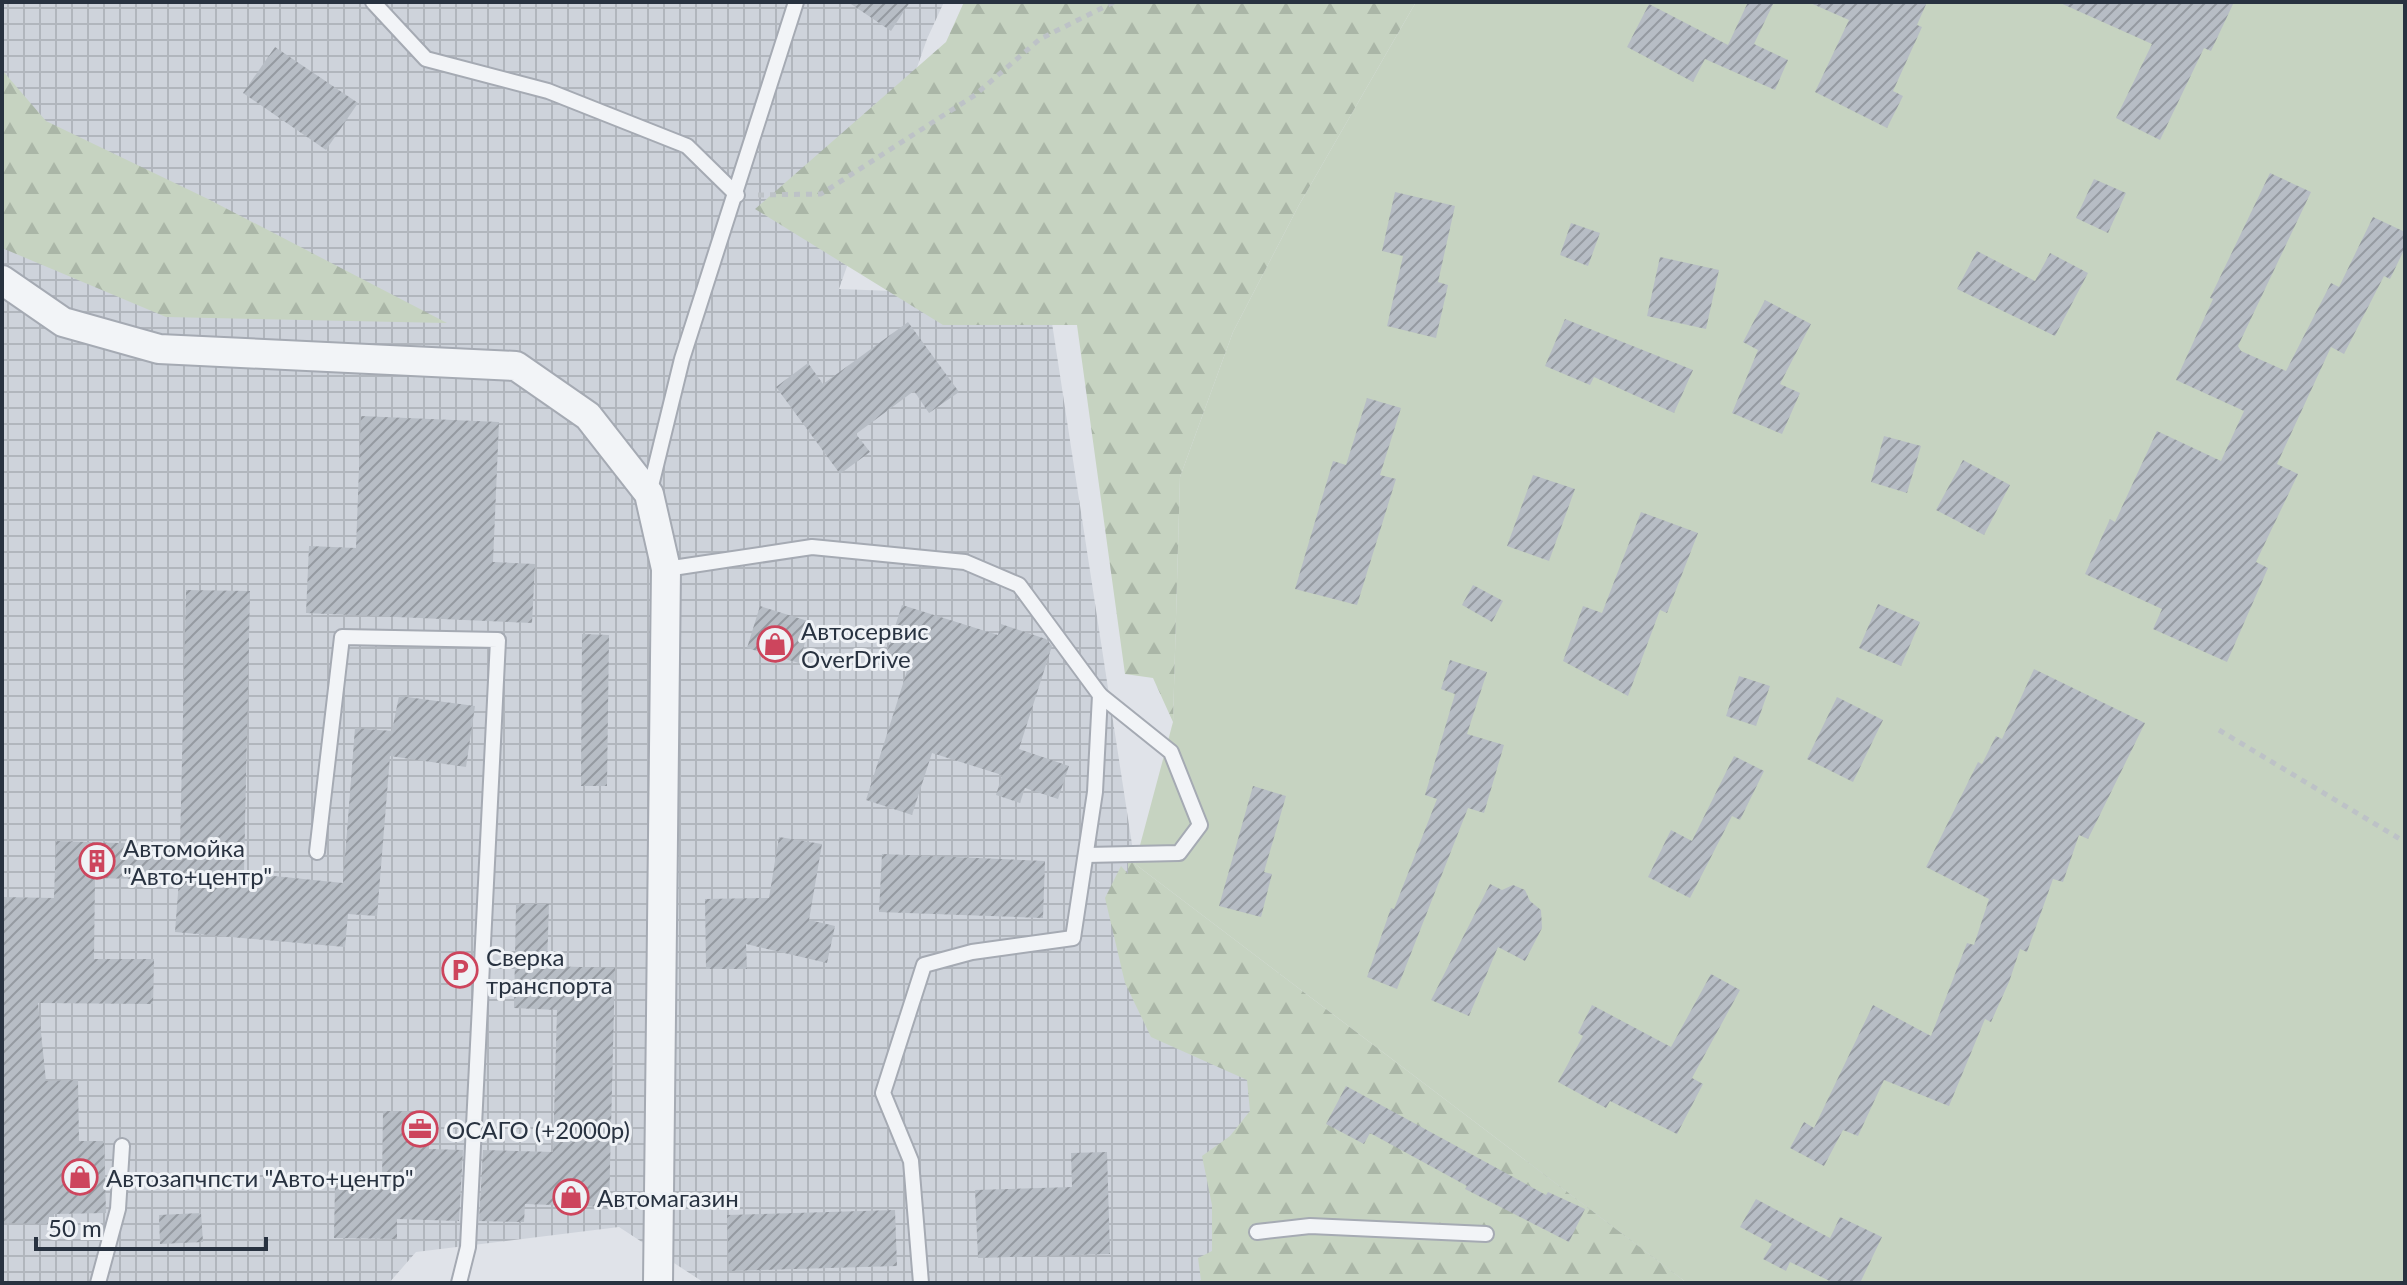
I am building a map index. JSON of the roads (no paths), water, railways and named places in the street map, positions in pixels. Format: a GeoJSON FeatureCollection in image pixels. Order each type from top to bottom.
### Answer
{"type":"FeatureCollection","features":[{"type":"Feature","properties":{"kind":"street"},"geometry":{"type":"LineString","coordinates":[[2,280],[63,322],[159,349],[516,366],[588,416],[649,494],[666,569],[658,1283]]}},
{"type":"Feature","properties":{"kind":"lane"},"geometry":{"type":"LineString","coordinates":[[373,2],[426,59],[548,91],[687,146],[737,195]]}},
{"type":"Feature","properties":{"kind":"lane"},"geometry":{"type":"LineString","coordinates":[[649,494],[682,359],[737,195],[796,2]]}},
{"type":"Feature","properties":{"kind":"lane"},"geometry":{"type":"LineString","coordinates":[[666,569],[812,547],[965,562],[1019,585],[1100,695],[1171,752],[1200,825],[1179,853],[1086,855]]}},
{"type":"Feature","properties":{"kind":"lane"},"geometry":{"type":"LineString","coordinates":[[317,852],[342,637],[498,640],[468,1247],[459,1283]]}},
{"type":"Feature","properties":{"kind":"lane"},"geometry":{"type":"LineString","coordinates":[[921,1283],[911,1161],[883,1093],[924,965],[972,952],[1073,938],[1095,792],[1100,695]]}},
{"type":"Feature","properties":{"kind":"lane"},"geometry":{"type":"LineString","coordinates":[[98,1283],[118,1209],[122,1146]]}},
{"type":"Feature","properties":{"kind":"lane"},"geometry":{"type":"LineString","coordinates":[[1257,1232],[1310,1226],[1486,1234]]}},
{"type":"Feature","properties":{"kind":"place","name":"Автосервис OverDrive"},"geometry":{"type":"Point","coordinates":[775,644]}},
{"type":"Feature","properties":{"kind":"place","name":"Автомойка \"Авто+центр\""},"geometry":{"type":"Point","coordinates":[97,861]}},
{"type":"Feature","properties":{"kind":"place","name":"Сверка транспорта"},"geometry":{"type":"Point","coordinates":[460,970]}},
{"type":"Feature","properties":{"kind":"place","name":"ОСАГО (+2000р)"},"geometry":{"type":"Point","coordinates":[420,1129]}},
{"type":"Feature","properties":{"kind":"place","name":"Автозапчпсти \"Авто+центр\""},"geometry":{"type":"Point","coordinates":[80,1177]}},
{"type":"Feature","properties":{"kind":"place","name":"Автомагазин"},"geometry":{"type":"Point","coordinates":[571,1197]}}]}
